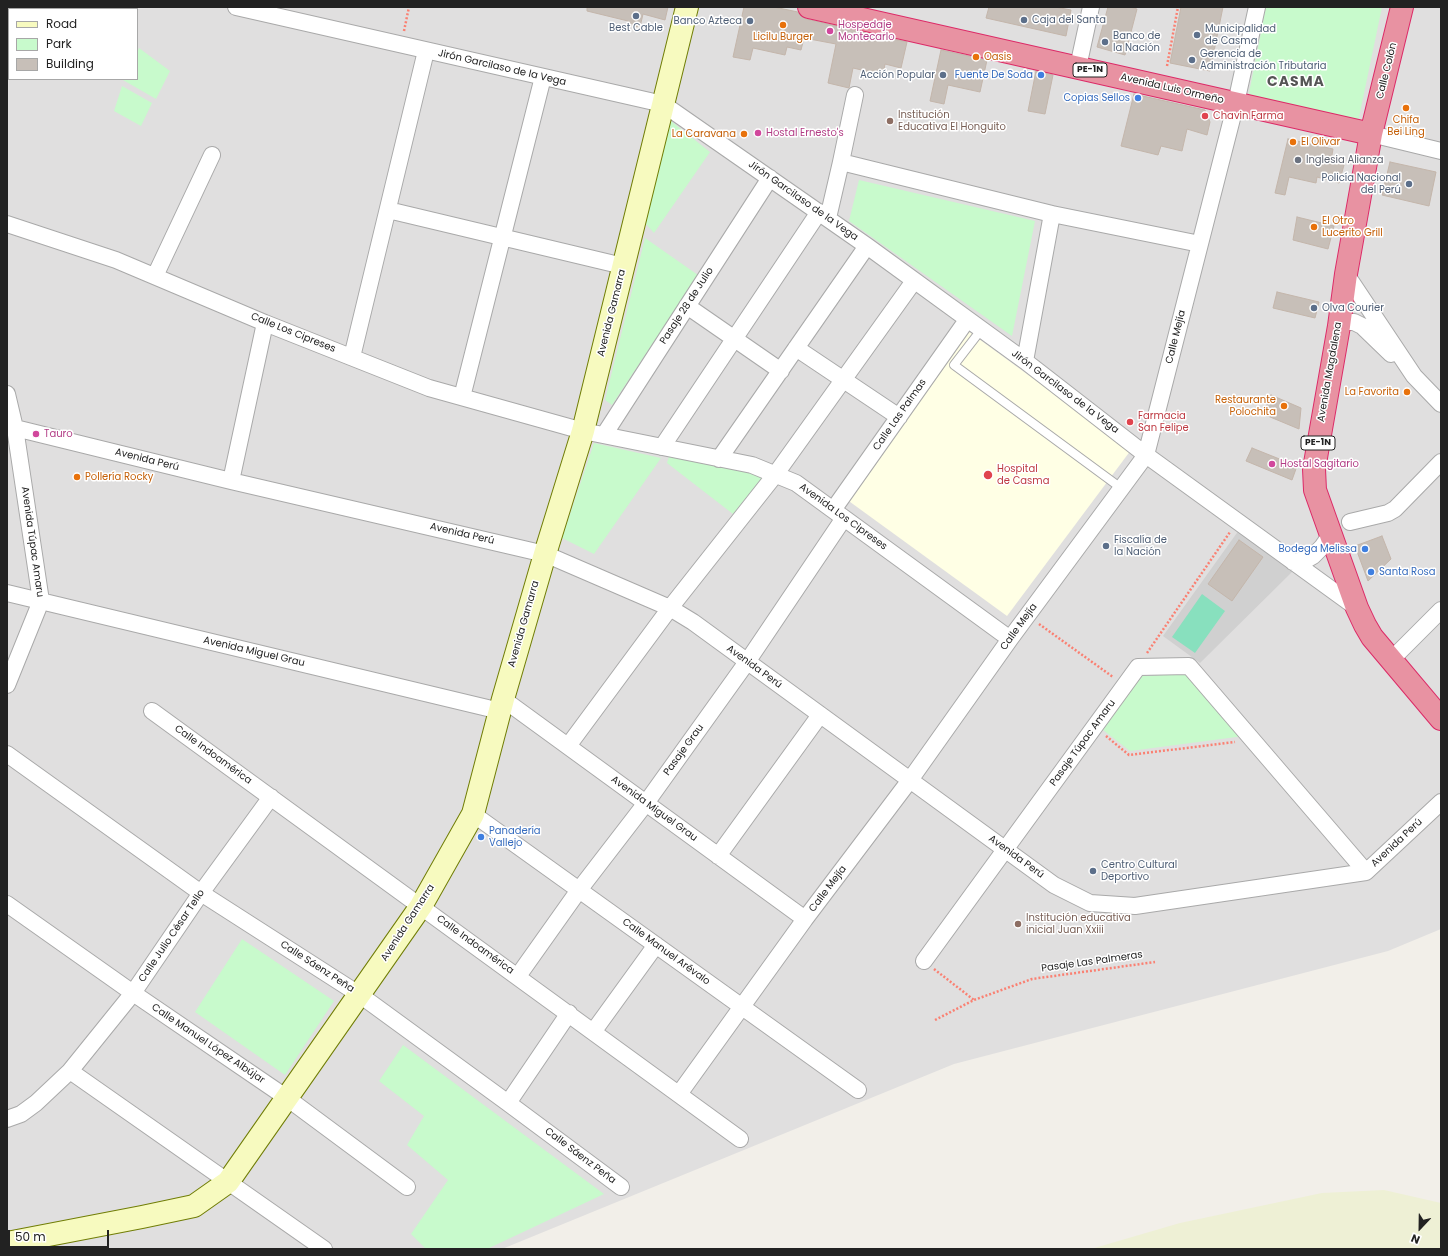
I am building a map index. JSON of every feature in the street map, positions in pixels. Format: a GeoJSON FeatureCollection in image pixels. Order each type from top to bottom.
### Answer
{"type":"FeatureCollection","features":[{"type":"Feature","properties":{"kind":"highway","name":"Avenida Luis Ormeño"},"geometry":{"type":"LineString","coordinates":[[809,7],[1371,134]]}},
{"type":"Feature","properties":{"kind":"highway","name":"Calle Colón"},"geometry":{"type":"LineString","coordinates":[[1371,134],[1402,7]]}},
{"type":"Feature","properties":{"kind":"highway","name":"Avenida Magdalena"},"geometry":{"type":"LineString","coordinates":[[1371,134],[1314,469],[1315,490],[1357,608],[1372,637],[1441,720]]}},
{"type":"Feature","properties":{"kind":"street","name":"Jirón Garcilaso de la Vega"},"geometry":{"type":"LineString","coordinates":[[236,7],[663,104],[867,246],[1025,361],[1146,455],[1357,608]]}},
{"type":"Feature","properties":{"kind":"street","name":"Avenida Gamarra"},"geometry":{"type":"LineString","coordinates":[[7,1243],[194,1206],[228,1182],[421,906],[473,814],[501,705],[544,554],[583,430],[687,7]]}},
{"type":"Feature","properties":{"kind":"street"},"geometry":{"type":"LineString","coordinates":[[1078,67],[1091,7]]}},
{"type":"Feature","properties":{"kind":"street","name":"Calle Mejía"},"geometry":{"type":"LineString","coordinates":[[678,1094],[805,920],[910,780],[1027,615],[1146,455],[1236,103],[1257,7]]}},
{"type":"Feature","properties":{"kind":"street"},"geometry":{"type":"LineString","coordinates":[[352,357],[426,51]]}},
{"type":"Feature","properties":{"kind":"street"},"geometry":{"type":"LineString","coordinates":[[462,397],[542,77]]}},
{"type":"Feature","properties":{"kind":"street"},"geometry":{"type":"LineString","coordinates":[[662,447],[734,338],[824,215],[840,162],[855,95]]}},
{"type":"Feature","properties":{"kind":"street"},"geometry":{"type":"LineString","coordinates":[[1371,134],[1441,151]]}},
{"type":"Feature","properties":{"kind":"street"},"geometry":{"type":"LineString","coordinates":[[155,276],[212,155]]}},
{"type":"Feature","properties":{"kind":"street"},"geometry":{"type":"LineString","coordinates":[[840,162],[1052,214],[1200,244]]}},
{"type":"Feature","properties":{"kind":"street","name":"Pasaje 28 de Julio"},"geometry":{"type":"LineString","coordinates":[[604,435],[770,178]]}},
{"type":"Feature","properties":{"kind":"street"},"geometry":{"type":"LineString","coordinates":[[388,210],[623,266]]}},
{"type":"Feature","properties":{"kind":"street"},"geometry":{"type":"LineString","coordinates":[[1025,361],[1052,214]]}},
{"type":"Feature","properties":{"kind":"street","name":"Calle Los Cipreses"},"geometry":{"type":"LineString","coordinates":[[7,224],[116,260],[264,323],[429,388],[583,430]]}},
{"type":"Feature","properties":{"kind":"street"},"geometry":{"type":"LineString","coordinates":[[719,459],[867,246]]}},
{"type":"Feature","properties":{"kind":"street"},"geometry":{"type":"LineString","coordinates":[[1346,274],[1414,376]]}},
{"type":"Feature","properties":{"kind":"street"},"geometry":{"type":"LineString","coordinates":[[568,746],[670,608],[775,475],[914,281]]}},
{"type":"Feature","properties":{"kind":"street"},"geometry":{"type":"LineString","coordinates":[[688,306],[780,371]]}},
{"type":"Feature","properties":{"kind":"street","name":"Calle Las Palmas"},"geometry":{"type":"LineString","coordinates":[[839,514],[899,417],[967,320]]}},
{"type":"Feature","properties":{"kind":"street"},"geometry":{"type":"LineString","coordinates":[[1339,326],[1346,322],[1354,322],[1362,326],[1441,404]]}},
{"type":"Feature","properties":{"kind":"street"},"geometry":{"type":"LineString","coordinates":[[231,481],[264,323]]}},
{"type":"Feature","properties":{"kind":"street"},"geometry":{"type":"LineString","coordinates":[[796,348],[899,417]]}},
{"type":"Feature","properties":{"kind":"street","name":"Avenida Túpac Amaru"},"geometry":{"type":"LineString","coordinates":[[7,394],[11,427],[41,601],[7,685]]}},
{"type":"Feature","properties":{"kind":"street","name":"Avenida Perú"},"geometry":{"type":"LineString","coordinates":[[11,427],[231,481],[544,554],[670,608],[693,622],[1054,885],[1090,903],[1135,906],[1366,872],[1441,802]]}},
{"type":"Feature","properties":{"kind":"street","name":"Avenida Los Cipreses"},"geometry":{"type":"LineString","coordinates":[[583,430],[752,465],[796,483],[1010,639]]}},
{"type":"Feature","properties":{"kind":"street"},"geometry":{"type":"LineString","coordinates":[[1350,522],[1388,513],[1395,509],[1441,462]]}},
{"type":"Feature","properties":{"kind":"street","name":"Pasaje Grau"},"geometry":{"type":"LineString","coordinates":[[518,976],[579,890],[646,803],[747,662],[839,514]]}},
{"type":"Feature","properties":{"kind":"street"},"geometry":{"type":"LineString","coordinates":[[1293,562],[1306,560],[1313,556],[1322,547],[1331,534]]}},
{"type":"Feature","properties":{"kind":"street","name":"Avenida Miguel Grau"},"geometry":{"type":"LineString","coordinates":[[7,593],[501,705],[568,746],[805,920]]}},
{"type":"Feature","properties":{"kind":"street"},"geometry":{"type":"LineString","coordinates":[[1391,660],[1441,610]]}},
{"type":"Feature","properties":{"kind":"street"},"geometry":{"type":"LineString","coordinates":[[1138,667],[1189,666],[1366,872]]}},
{"type":"Feature","properties":{"kind":"street","name":"Pasaje Túpac Amaru"},"geometry":{"type":"LineString","coordinates":[[924,961],[1138,667]]}},
{"type":"Feature","properties":{"kind":"street","name":"Calle Indoamérica"},"geometry":{"type":"LineString","coordinates":[[152,711],[569,1013],[740,1139]]}},
{"type":"Feature","properties":{"kind":"street"},"geometry":{"type":"LineString","coordinates":[[718,856],[820,715]]}},
{"type":"Feature","properties":{"kind":"street","name":"Calle Sáenz Peña"},"geometry":{"type":"LineString","coordinates":[[7,754],[201,893],[360,995],[621,1187]]}},
{"type":"Feature","properties":{"kind":"street","name":"Calle Julio César Tello"},"geometry":{"type":"LineString","coordinates":[[7,1119],[21,1114],[36,1104],[70,1071],[133,993],[201,893],[271,797]]}},
{"type":"Feature","properties":{"kind":"street","name":"Calle Manuel Arévalo"},"geometry":{"type":"LineString","coordinates":[[473,814],[858,1090]]}},
{"type":"Feature","properties":{"kind":"street","name":"Calle Manuel López Albújar"},"geometry":{"type":"LineString","coordinates":[[7,904],[133,993],[287,1098],[407,1187]]}},
{"type":"Feature","properties":{"kind":"street"},"geometry":{"type":"LineString","coordinates":[[593,1032],[656,945]]}},
{"type":"Feature","properties":{"kind":"street"},"geometry":{"type":"LineString","coordinates":[[508,1103],[569,1013]]}},
{"type":"Feature","properties":{"kind":"street"},"geometry":{"type":"LineString","coordinates":[[70,1071],[324,1249]]}},
{"type":"Feature","properties":{"kind":"lane"},"geometry":{"type":"LineString","coordinates":[[982,330],[954,365],[1121,488]]}},
{"type":"Feature","properties":{"kind":"path"},"geometry":{"type":"LineString","coordinates":[[401,45],[409,7]]}},
{"type":"Feature","properties":{"kind":"path"},"geometry":{"type":"LineString","coordinates":[[1167,66],[1178,7]]}},
{"type":"Feature","properties":{"kind":"path"},"geometry":{"type":"LineString","coordinates":[[1138,667],[1237,521]]}},
{"type":"Feature","properties":{"kind":"path"},"geometry":{"type":"LineString","coordinates":[[1027,615],[1124,686]]}},
{"type":"Feature","properties":{"kind":"path"},"geometry":{"type":"LineString","coordinates":[[1094,727],[1129,755],[1253,740]]}},
{"type":"Feature","properties":{"kind":"path"},"geometry":{"type":"LineString","coordinates":[[924,961],[974,1000]]}},
{"type":"Feature","properties":{"kind":"path","name":"Pasaje Las Palmeras"},"geometry":{"type":"LineString","coordinates":[[935,1020],[974,1000],[1032,979],[1155,962]]}},
{"type":"Feature","properties":{"kind":"shaded area"},"geometry":{"type":"Polygon","coordinates":[[[7,7],[1441,7],[1441,929],[1388,951],[954,1064],[502,1249],[7,1249],[7,7]]]}},
{"type":"Feature","properties":{"kind":"shaded area","name":"Hospital de Casma"},"geometry":{"type":"Polygon","coordinates":[[[968,331],[1131,450],[1007,616],[846,499],[968,331]]]}},
{"type":"Feature","properties":{"kind":"shaded area"},"geometry":{"type":"Polygon","coordinates":[[[1239,530],[1295,569],[1200,663],[1163,636],[1239,530]]]}},
{"type":"Feature","properties":{"kind":"shaded area"},"geometry":{"type":"Polygon","coordinates":[[[1384,1190],[1441,1203],[1441,1249],[1091,1249],[1180,1223],[1322,1193],[1384,1190]]]}},
{"type":"Feature","properties":{"kind":"green space"},"geometry":{"type":"Polygon","coordinates":[[[1266,7],[1382,7],[1357,127],[1247,103],[1266,7]]]}},
{"type":"Feature","properties":{"kind":"green space"},"geometry":{"type":"Polygon","coordinates":[[[139,48],[170,71],[156,99],[123,80],[138,80],[139,48]]]}},
{"type":"Feature","properties":{"kind":"green space"},"geometry":{"type":"Polygon","coordinates":[[[122,86],[152,103],[141,126],[114,111],[122,86]]]}},
{"type":"Feature","properties":{"kind":"green space"},"geometry":{"type":"Polygon","coordinates":[[[671,121],[710,152],[654,233],[645,223],[671,121]]]}},
{"type":"Feature","properties":{"kind":"green space"},"geometry":{"type":"Polygon","coordinates":[[[859,180],[1035,221],[1012,336],[849,221],[859,180]]]}},
{"type":"Feature","properties":{"kind":"green space"},"geometry":{"type":"Polygon","coordinates":[[[645,238],[698,275],[612,405],[605,400],[645,238]]]}},
{"type":"Feature","properties":{"kind":"green space"},"geometry":{"type":"Polygon","coordinates":[[[594,443],[661,458],[594,554],[562,538],[594,443]]]}},
{"type":"Feature","properties":{"kind":"green space"},"geometry":{"type":"Polygon","coordinates":[[[670,453],[764,476],[733,514],[667,463],[670,453]]]}},
{"type":"Feature","properties":{"kind":"green space"},"geometry":{"type":"Polygon","coordinates":[[[1202,594],[1225,611],[1195,653],[1172,637],[1202,594]]]}},
{"type":"Feature","properties":{"kind":"green space"},"geometry":{"type":"Polygon","coordinates":[[[1185,674],[1244,736],[1130,751],[1103,730],[1142,676],[1185,674]]]}},
{"type":"Feature","properties":{"kind":"green space"},"geometry":{"type":"Polygon","coordinates":[[[242,939],[334,1001],[285,1075],[195,1012],[242,939]]]}},
{"type":"Feature","properties":{"kind":"green space"},"geometry":{"type":"Polygon","coordinates":[[[403,1045],[604,1194],[487,1249],[426,1249],[411,1234],[448,1180],[407,1145],[424,1116],[379,1081],[403,1045]]]}},
{"type":"Feature","properties":{"kind":"building"},"geometry":{"type":"Polygon","coordinates":[[[587,7],[668,7],[665,20],[643,14],[640,27],[627,25],[628,21],[587,11],[587,7]]]}},
{"type":"Feature","properties":{"kind":"building"},"geometry":{"type":"Polygon","coordinates":[[[744,7],[774,7],[798,12],[806,19],[907,42],[901,68],[885,64],[883,75],[853,68],[849,88],[828,83],[836,44],[804,38],[801,50],[787,47],[785,55],[753,48],[750,60],[733,57],[744,7]]]}},
{"type":"Feature","properties":{"kind":"building"},"geometry":{"type":"Polygon","coordinates":[[[989,7],[1055,7],[1071,10],[1066,36],[986,18],[989,7]]]}},
{"type":"Feature","properties":{"kind":"building"},"geometry":{"type":"Polygon","coordinates":[[[1108,7],[1130,7],[1137,9],[1125,55],[1097,47],[1108,7]]]}},
{"type":"Feature","properties":{"kind":"building","name":"Municipalidad de Casma"},"geometry":{"type":"Polygon","coordinates":[[[1181,7],[1223,7],[1210,71],[1170,63],[1181,7]]]}},
{"type":"Feature","properties":{"kind":"building"},"geometry":{"type":"Polygon","coordinates":[[[941,50],[987,60],[980,92],[948,85],[944,104],[930,101],[941,50]]]}},
{"type":"Feature","properties":{"kind":"building"},"geometry":{"type":"Polygon","coordinates":[[[1036,71],[1053,75],[1045,114],[1028,111],[1036,71]]]}},
{"type":"Feature","properties":{"kind":"building"},"geometry":{"type":"Polygon","coordinates":[[[1134,94],[1205,110],[1210,122],[1207,135],[1187,129],[1182,151],[1161,146],[1158,155],[1121,146],[1134,94]]]}},
{"type":"Feature","properties":{"kind":"building"},"geometry":{"type":"Polygon","coordinates":[[[1288,139],[1333,149],[1331,161],[1344,165],[1339,183],[1317,177],[1316,183],[1289,177],[1285,195],[1275,193],[1288,139]]]}},
{"type":"Feature","properties":{"kind":"building","name":"Policía Nacional del Perú"},"geometry":{"type":"Polygon","coordinates":[[[1390,162],[1436,172],[1429,206],[1382,195],[1390,162]]]}},
{"type":"Feature","properties":{"kind":"building"},"geometry":{"type":"Polygon","coordinates":[[[1297,217],[1334,226],[1328,249],[1293,240],[1297,217]]]}},
{"type":"Feature","properties":{"kind":"building"},"geometry":{"type":"Polygon","coordinates":[[[1277,292],[1319,302],[1315,318],[1273,308],[1277,292]]]}},
{"type":"Feature","properties":{"kind":"building"},"geometry":{"type":"Polygon","coordinates":[[[1271,395],[1301,408],[1299,429],[1263,414],[1271,395]]]}},
{"type":"Feature","properties":{"kind":"building","name":"Hostal Sagitario"},"geometry":{"type":"Polygon","coordinates":[[[1252,448],[1297,466],[1292,480],[1246,461],[1252,448]]]}},
{"type":"Feature","properties":{"kind":"building"},"geometry":{"type":"Polygon","coordinates":[[[1382,536],[1391,559],[1368,581],[1355,546],[1382,536]]]}},
{"type":"Feature","properties":{"kind":"building"},"geometry":{"type":"Polygon","coordinates":[[[1239,540],[1263,557],[1232,601],[1208,584],[1239,540]]]}},
{"type":"Feature","properties":{"kind":"place","name":"Best Cable"},"geometry":{"type":"Point","coordinates":[636,16]}},
{"type":"Feature","properties":{"kind":"place","name":"Caja del Santa"},"geometry":{"type":"Point","coordinates":[1024,20]}},
{"type":"Feature","properties":{"kind":"place","name":"Banco Azteca"},"geometry":{"type":"Point","coordinates":[750,21]}},
{"type":"Feature","properties":{"kind":"place","name":"Licilu Burger"},"geometry":{"type":"Point","coordinates":[783,25]}},
{"type":"Feature","properties":{"kind":"place","name":"Hospedaje Montecarlo"},"geometry":{"type":"Point","coordinates":[830,31]}},
{"type":"Feature","properties":{"kind":"place","name":"Municipalidad de Casma"},"geometry":{"type":"Point","coordinates":[1197,35]}},
{"type":"Feature","properties":{"kind":"place","name":"Banco de la Nación"},"geometry":{"type":"Point","coordinates":[1105,42]}},
{"type":"Feature","properties":{"kind":"place","name":"Oasis"},"geometry":{"type":"Point","coordinates":[976,57]}},
{"type":"Feature","properties":{"kind":"place","name":"Gerencia de Administración Tributaria"},"geometry":{"type":"Point","coordinates":[1192,60]}},
{"type":"Feature","properties":{"kind":"place","name":"Acción Popular"},"geometry":{"type":"Point","coordinates":[943,75]}},
{"type":"Feature","properties":{"kind":"place","name":"Fuente De Soda"},"geometry":{"type":"Point","coordinates":[1041,75]}},
{"type":"Feature","properties":{"kind":"place","name":"Copias Sellos"},"geometry":{"type":"Point","coordinates":[1138,98]}},
{"type":"Feature","properties":{"kind":"place","name":"Chifa Bei Ling"},"geometry":{"type":"Point","coordinates":[1406,108]}},
{"type":"Feature","properties":{"kind":"place","name":"Chavin Farma"},"geometry":{"type":"Point","coordinates":[1205,116]}},
{"type":"Feature","properties":{"kind":"place","name":"Institución Educativa El Honguito"},"geometry":{"type":"Point","coordinates":[890,121]}},
{"type":"Feature","properties":{"kind":"place","name":"Hostal Ernesto's"},"geometry":{"type":"Point","coordinates":[758,133]}},
{"type":"Feature","properties":{"kind":"place","name":"La Caravana"},"geometry":{"type":"Point","coordinates":[744,134]}},
{"type":"Feature","properties":{"kind":"place","name":"El Olivar"},"geometry":{"type":"Point","coordinates":[1293,142]}},
{"type":"Feature","properties":{"kind":"place","name":"Inglesia Alianza"},"geometry":{"type":"Point","coordinates":[1298,160]}},
{"type":"Feature","properties":{"kind":"place","name":"Policía Nacional del Perú"},"geometry":{"type":"Point","coordinates":[1409,184]}},
{"type":"Feature","properties":{"kind":"place","name":"El Otro Lucerito Grill"},"geometry":{"type":"Point","coordinates":[1314,227]}},
{"type":"Feature","properties":{"kind":"place","name":"Olva Courier"},"geometry":{"type":"Point","coordinates":[1314,308]}},
{"type":"Feature","properties":{"kind":"place","name":"La Favorita"},"geometry":{"type":"Point","coordinates":[1407,392]}},
{"type":"Feature","properties":{"kind":"place","name":"Restaurante Polochita"},"geometry":{"type":"Point","coordinates":[1284,406]}},
{"type":"Feature","properties":{"kind":"place","name":"Farmacia San Felipe"},"geometry":{"type":"Point","coordinates":[1130,422]}},
{"type":"Feature","properties":{"kind":"place","name":"Tauro"},"geometry":{"type":"Point","coordinates":[36,434]}},
{"type":"Feature","properties":{"kind":"place","name":"Hostal Sagitario"},"geometry":{"type":"Point","coordinates":[1272,464]}},
{"type":"Feature","properties":{"kind":"place","name":"Hospital de Casma"},"geometry":{"type":"Point","coordinates":[988,475]}},
{"type":"Feature","properties":{"kind":"place","name":"Pollería Rocky"},"geometry":{"type":"Point","coordinates":[77,477]}},
{"type":"Feature","properties":{"kind":"place","name":"Fiscalía de la Nación"},"geometry":{"type":"Point","coordinates":[1106,546]}},
{"type":"Feature","properties":{"kind":"place","name":"Bodega Melissa"},"geometry":{"type":"Point","coordinates":[1365,549]}},
{"type":"Feature","properties":{"kind":"place","name":"Santa Rosa"},"geometry":{"type":"Point","coordinates":[1371,572]}},
{"type":"Feature","properties":{"kind":"place","name":"Panadería Vallejo"},"geometry":{"type":"Point","coordinates":[481,837]}},
{"type":"Feature","properties":{"kind":"place","name":"Centro Cultural Deportivo"},"geometry":{"type":"Point","coordinates":[1093,871]}},
{"type":"Feature","properties":{"kind":"place","name":"Institución educativa inicial Juan Xxiii"},"geometry":{"type":"Point","coordinates":[1018,924]}},
{"type":"Feature","properties":{"kind":"district","name":"CASMA"},"geometry":{"type":"Point","coordinates":[1296,82]}}]}
